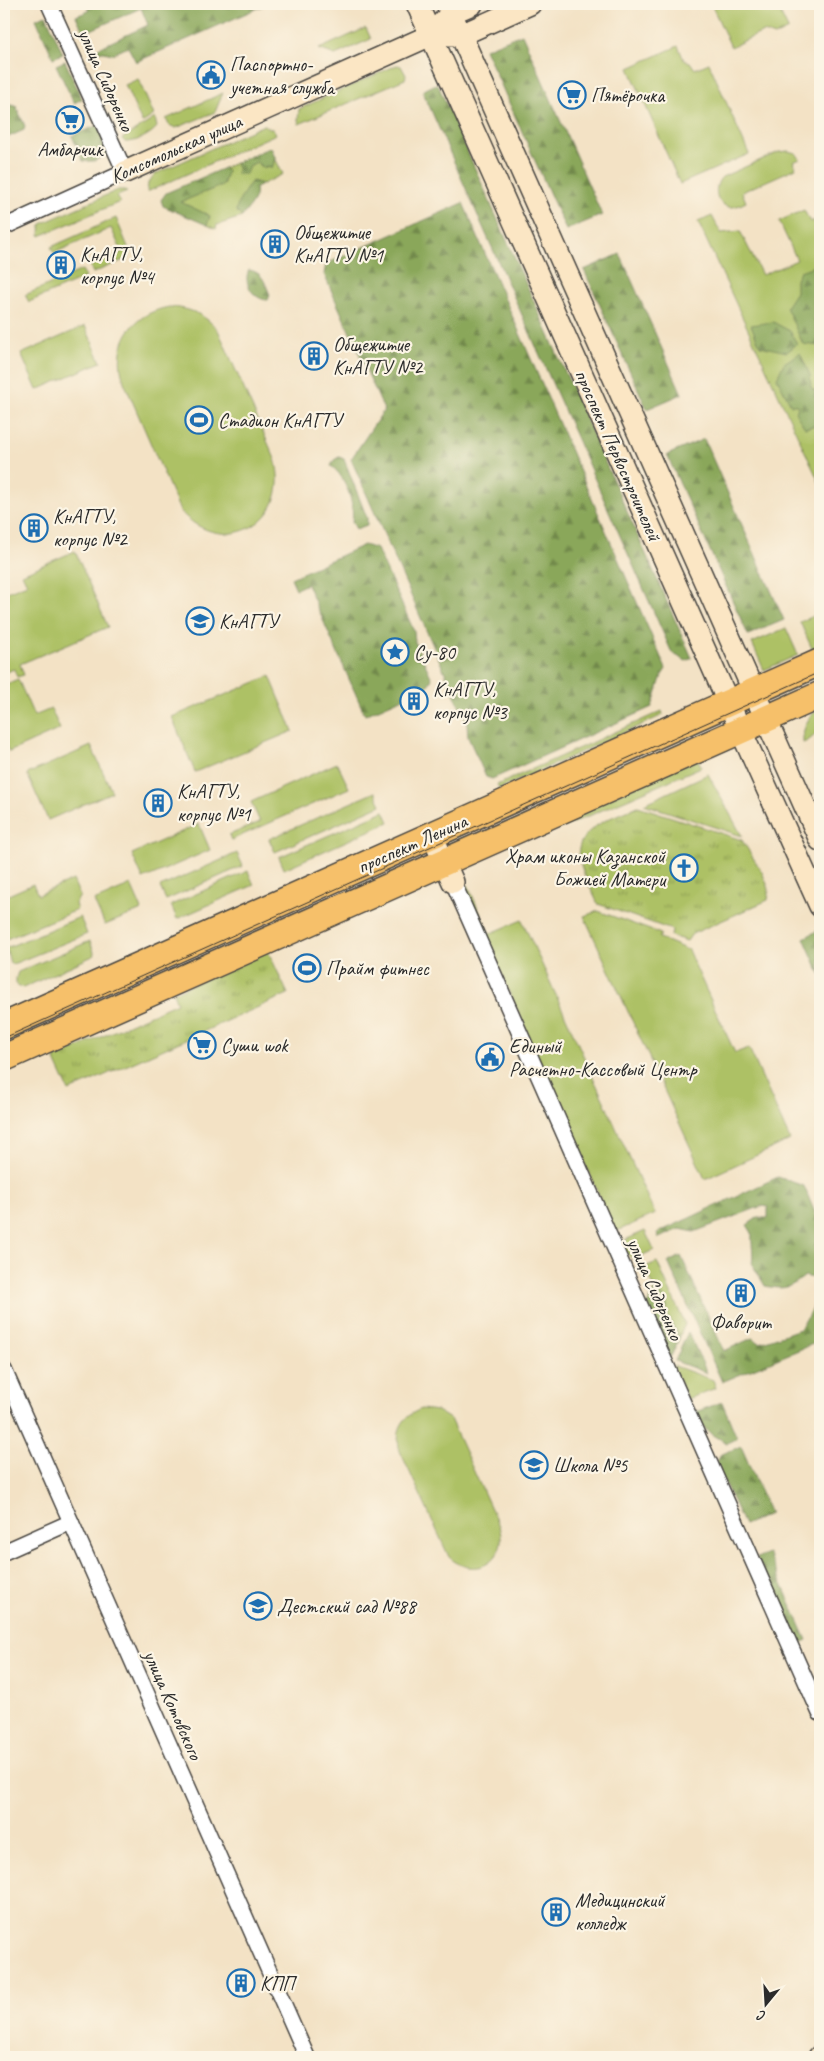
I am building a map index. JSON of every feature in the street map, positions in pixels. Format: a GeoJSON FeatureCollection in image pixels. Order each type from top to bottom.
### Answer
{"type":"FeatureCollection","features":[{"type":"Feature","properties":{"kind":"highway","name":"проспект Ленина"},"geometry":{"type":"LineString","coordinates":[[4,1026],[820,662]]}},
{"type":"Feature","properties":{"kind":"highway","name":"проспект Ленина"},"geometry":{"type":"LineString","coordinates":[[4,1058],[448,872],[820,695]]}},
{"type":"Feature","properties":{"kind":"main road","name":"проспект Первостроителей"},"geometry":{"type":"LineString","coordinates":[[417,4],[820,906]]}},
{"type":"Feature","properties":{"kind":"main road","name":"Комсомольская улица"},"geometry":{"type":"LineString","coordinates":[[431,35],[449,8],[472,4]]}},
{"type":"Feature","properties":{"kind":"main road","name":"Комсомольская улица"},"geometry":{"type":"LineString","coordinates":[[125,172],[431,35],[461,35],[530,4]]}},
{"type":"Feature","properties":{"kind":"main road","name":"проспект Первостроителей"},"geometry":{"type":"LineString","coordinates":[[449,8],[820,840]]}},
{"type":"Feature","properties":{"kind":"main road"},"geometry":{"type":"LineString","coordinates":[[536,271],[561,260]]}},
{"type":"Feature","properties":{"kind":"main road"},"geometry":{"type":"LineString","coordinates":[[614,447],[639,436]]}},
{"type":"Feature","properties":{"kind":"main road"},"geometry":{"type":"LineString","coordinates":[[432,835],[448,872]]}},
{"type":"Feature","properties":{"kind":"street","name":"улица Сидоренко"},"geometry":{"type":"LineString","coordinates":[[49,4],[125,172]]}},
{"type":"Feature","properties":{"kind":"street","name":"Комсомольская улица"},"geometry":{"type":"LineString","coordinates":[[4,227],[125,172]]}},
{"type":"Feature","properties":{"kind":"street","name":"улица Сидоренко"},"geometry":{"type":"LineString","coordinates":[[448,872],[820,1713]]}},
{"type":"Feature","properties":{"kind":"street","name":"улица Котовского"},"geometry":{"type":"LineString","coordinates":[[4,1370],[306,2057]]}},
{"type":"Feature","properties":{"kind":"street"},"geometry":{"type":"LineString","coordinates":[[4,1552],[71,1522]]}},
{"type":"Feature","properties":{"kind":"green space"},"geometry":{"type":"Polygon","coordinates":[[[86,4],[267,4],[136,62],[128,47],[113,54],[94,50],[148,25],[141,8],[84,33],[76,16],[89,11],[86,4]]]}},
{"type":"Feature","properties":{"kind":"green space"},"geometry":{"type":"Polygon","coordinates":[[[711,4],[776,4],[788,29],[774,36],[763,32],[731,47],[711,4]]]}},
{"type":"Feature","properties":{"kind":"green space"},"geometry":{"type":"Polygon","coordinates":[[[46,15],[63,54],[53,58],[36,19],[46,15]]]}},
{"type":"Feature","properties":{"kind":"green space"},"geometry":{"type":"Polygon","coordinates":[[[366,28],[371,39],[335,55],[319,49],[366,28]]]}},
{"type":"Feature","properties":{"kind":"green space"},"geometry":{"type":"Polygon","coordinates":[[[522,34],[602,215],[566,230],[485,49],[522,34]]]}},
{"type":"Feature","properties":{"kind":"green space"},"geometry":{"type":"Polygon","coordinates":[[[678,46],[684,60],[690,62],[695,69],[709,63],[749,154],[680,184],[629,68],[678,46]]]}},
{"type":"Feature","properties":{"kind":"green space"},"geometry":{"type":"Polygon","coordinates":[[[65,61],[82,99],[74,103],[56,65],[65,61]]]}},
{"type":"Feature","properties":{"kind":"green space"},"geometry":{"type":"Polygon","coordinates":[[[397,65],[401,66],[406,75],[405,79],[299,124],[299,109],[397,65]]]}},
{"type":"Feature","properties":{"kind":"green space"},"geometry":{"type":"Polygon","coordinates":[[[138,79],[154,115],[142,123],[125,85],[138,79]]]}},
{"type":"Feature","properties":{"kind":"green space"},"geometry":{"type":"Polygon","coordinates":[[[436,84],[692,658],[686,661],[672,653],[423,92],[436,84]]]}},
{"type":"Feature","properties":{"kind":"green space"},"geometry":{"type":"Polygon","coordinates":[[[223,93],[215,112],[176,128],[169,125],[166,119],[223,93]]]}},
{"type":"Feature","properties":{"kind":"green space"},"geometry":{"type":"Polygon","coordinates":[[[4,102],[5,104],[16,106],[25,126],[24,130],[4,139],[4,102]]]}},
{"type":"Feature","properties":{"kind":"green space"},"geometry":{"type":"Polygon","coordinates":[[[155,118],[157,127],[147,136],[129,142],[125,142],[122,139],[155,118]]]}},
{"type":"Feature","properties":{"kind":"green space"},"geometry":{"type":"Polygon","coordinates":[[[98,125],[111,153],[94,161],[83,161],[72,136],[98,125]]]}},
{"type":"Feature","properties":{"kind":"green space"},"geometry":{"type":"Polygon","coordinates":[[[264,125],[274,130],[276,134],[147,192],[148,183],[155,174],[264,125]]]}},
{"type":"Feature","properties":{"kind":"green space"},"geometry":{"type":"Polygon","coordinates":[[[271,147],[275,158],[272,168],[262,167],[257,162],[249,166],[246,174],[237,174],[237,162],[271,147]]]}},
{"type":"Feature","properties":{"kind":"green space"},"geometry":{"type":"Polygon","coordinates":[[[788,151],[796,153],[800,159],[793,162],[796,168],[742,192],[746,202],[734,207],[722,204],[716,193],[719,180],[722,177],[779,152],[788,151]]]}},
{"type":"Feature","properties":{"kind":"green space"},"geometry":{"type":"Polygon","coordinates":[[[275,158],[283,174],[263,184],[252,182],[236,211],[242,217],[217,225],[216,229],[207,225],[210,216],[180,202],[223,185],[227,172],[224,168],[237,162],[236,167],[249,166],[257,162],[272,168],[275,158]]]}},
{"type":"Feature","properties":{"kind":"green space"},"geometry":{"type":"Polygon","coordinates":[[[224,168],[227,172],[223,185],[181,202],[210,216],[207,225],[163,206],[161,200],[166,193],[224,168]]]}},
{"type":"Feature","properties":{"kind":"green space"},"geometry":{"type":"Polygon","coordinates":[[[252,181],[263,184],[255,188],[254,200],[242,217],[236,211],[242,195],[252,181]]]}},
{"type":"Feature","properties":{"kind":"green space"},"geometry":{"type":"Polygon","coordinates":[[[118,190],[125,190],[127,192],[117,196],[120,202],[40,236],[41,224],[118,190]]]}},
{"type":"Feature","properties":{"kind":"green space"},"geometry":{"type":"Polygon","coordinates":[[[463,203],[666,669],[662,675],[652,707],[492,779],[486,777],[468,737],[467,723],[351,459],[384,410],[324,274],[326,264],[463,203]]]}},
{"type":"Feature","properties":{"kind":"green space"},"geometry":{"type":"Polygon","coordinates":[[[804,210],[810,222],[820,218],[820,484],[698,222],[712,216],[721,233],[740,231],[762,275],[797,260],[779,221],[804,210]]]}},
{"type":"Feature","properties":{"kind":"green space"},"geometry":{"type":"Polygon","coordinates":[[[116,218],[130,252],[128,258],[93,273],[90,266],[122,252],[111,228],[54,253],[51,247],[116,218]]]}},
{"type":"Feature","properties":{"kind":"green space"},"geometry":{"type":"Polygon","coordinates":[[[620,254],[682,394],[647,409],[584,270],[620,254]]]}},
{"type":"Feature","properties":{"kind":"green space"},"geometry":{"type":"Polygon","coordinates":[[[820,264],[820,346],[803,344],[786,307],[796,292],[796,280],[800,271],[820,264]]]}},
{"type":"Feature","properties":{"kind":"green space"},"geometry":{"type":"Polygon","coordinates":[[[82,270],[86,277],[29,302],[25,295],[82,270]]]}},
{"type":"Feature","properties":{"kind":"green space"},"geometry":{"type":"Polygon","coordinates":[[[249,270],[254,271],[263,279],[270,295],[268,300],[258,297],[251,290],[247,280],[249,270]]]}},
{"type":"Feature","properties":{"kind":"green space","name":"Стадион КнАГТУ"},"geometry":{"type":"Polygon","coordinates":[[[169,307],[196,313],[218,330],[275,459],[278,481],[274,501],[265,516],[251,527],[234,533],[216,532],[197,525],[180,511],[124,382],[120,356],[127,333],[144,316],[169,307]]]}},
{"type":"Feature","properties":{"kind":"green space"},"geometry":{"type":"Polygon","coordinates":[[[773,322],[790,331],[797,344],[787,352],[760,346],[751,325],[773,322]]]}},
{"type":"Feature","properties":{"kind":"green space"},"geometry":{"type":"Polygon","coordinates":[[[85,326],[101,362],[37,390],[21,354],[85,326]]]}},
{"type":"Feature","properties":{"kind":"green space"},"geometry":{"type":"Polygon","coordinates":[[[800,353],[810,375],[811,388],[820,394],[820,424],[805,428],[796,414],[798,405],[791,405],[777,378],[784,363],[800,353]]]}},
{"type":"Feature","properties":{"kind":"green space"},"geometry":{"type":"Polygon","coordinates":[[[704,439],[784,620],[748,635],[667,455],[704,439]]]}},
{"type":"Feature","properties":{"kind":"green space"},"geometry":{"type":"Polygon","coordinates":[[[339,457],[344,459],[367,518],[367,525],[356,529],[352,522],[351,499],[348,491],[341,477],[331,466],[334,460],[339,457]]]}},
{"type":"Feature","properties":{"kind":"green space"},"geometry":{"type":"Polygon","coordinates":[[[364,545],[377,549],[414,631],[415,642],[432,679],[426,688],[365,715],[307,584],[296,589],[291,578],[364,545]]]}},
{"type":"Feature","properties":{"kind":"green space"},"geometry":{"type":"Polygon","coordinates":[[[75,551],[108,627],[20,664],[24,675],[17,677],[14,669],[4,673],[4,593],[27,584],[22,574],[75,551]]]}},
{"type":"Feature","properties":{"kind":"green space"},"geometry":{"type":"Polygon","coordinates":[[[820,613],[820,648],[813,651],[800,622],[820,613]]]}},
{"type":"Feature","properties":{"kind":"green space"},"geometry":{"type":"Polygon","coordinates":[[[786,628],[798,655],[764,670],[752,643],[786,628]]]}},
{"type":"Feature","properties":{"kind":"green space"},"geometry":{"type":"Polygon","coordinates":[[[270,676],[293,731],[195,772],[172,717],[270,676]]]}},
{"type":"Feature","properties":{"kind":"green space"},"geometry":{"type":"Polygon","coordinates":[[[18,679],[34,716],[51,709],[60,729],[9,752],[4,741],[4,685],[18,679]]]}},
{"type":"Feature","properties":{"kind":"green space"},"geometry":{"type":"Polygon","coordinates":[[[820,708],[818,729],[813,737],[803,743],[807,723],[812,714],[820,708]]]}},
{"type":"Feature","properties":{"kind":"green space"},"geometry":{"type":"Polygon","coordinates":[[[662,711],[663,715],[499,789],[497,785],[662,711]]]}},
{"type":"Feature","properties":{"kind":"green space"},"geometry":{"type":"Polygon","coordinates":[[[91,746],[112,792],[48,820],[27,774],[91,746]]]}},
{"type":"Feature","properties":{"kind":"green space"},"geometry":{"type":"Polygon","coordinates":[[[698,758],[701,767],[561,828],[562,819],[698,758]]]}},
{"type":"Feature","properties":{"kind":"green space"},"geometry":{"type":"Polygon","coordinates":[[[337,763],[349,788],[231,840],[229,835],[260,822],[251,802],[337,763]]]}},
{"type":"Feature","properties":{"kind":"green space"},"geometry":{"type":"Polygon","coordinates":[[[708,774],[742,836],[644,804],[708,774]]]}},
{"type":"Feature","properties":{"kind":"green space"},"geometry":{"type":"Polygon","coordinates":[[[375,792],[381,805],[275,852],[269,839],[375,792]]]}},
{"type":"Feature","properties":{"kind":"green space"},"geometry":{"type":"Polygon","coordinates":[[[638,806],[742,840],[762,872],[769,889],[768,900],[692,934],[687,941],[671,936],[672,930],[598,904],[580,862],[579,851],[582,841],[588,832],[597,825],[638,806]]]}},
{"type":"Feature","properties":{"kind":"green space"},"geometry":{"type":"Polygon","coordinates":[[[384,811],[389,822],[284,869],[279,857],[384,811]]]}},
{"type":"Feature","properties":{"kind":"green space"},"geometry":{"type":"Polygon","coordinates":[[[199,824],[210,850],[143,879],[132,854],[199,824]]]}},
{"type":"Feature","properties":{"kind":"green space"},"geometry":{"type":"Polygon","coordinates":[[[237,853],[243,866],[166,900],[160,887],[237,853]]]}},
{"type":"Feature","properties":{"kind":"green space"},"geometry":{"type":"Polygon","coordinates":[[[248,871],[254,885],[177,919],[171,905],[248,871]]]}},
{"type":"Feature","properties":{"kind":"green space"},"geometry":{"type":"Polygon","coordinates":[[[73,880],[80,896],[75,904],[77,910],[4,940],[4,897],[33,884],[38,895],[73,880]]]}},
{"type":"Feature","properties":{"kind":"green space"},"geometry":{"type":"Polygon","coordinates":[[[131,885],[142,910],[105,925],[94,901],[131,885]]]}},
{"type":"Feature","properties":{"kind":"green space"},"geometry":{"type":"Polygon","coordinates":[[[468,885],[489,934],[522,920],[655,1214],[615,1232],[463,888],[468,885]]]}},
{"type":"Feature","properties":{"kind":"green space"},"geometry":{"type":"Polygon","coordinates":[[[598,911],[661,934],[659,938],[688,950],[735,1053],[749,1048],[790,1140],[705,1179],[584,916],[598,911]]]}},
{"type":"Feature","properties":{"kind":"green space"},"geometry":{"type":"Polygon","coordinates":[[[80,917],[87,934],[13,964],[10,963],[6,948],[80,917]]]}},
{"type":"Feature","properties":{"kind":"green space"},"geometry":{"type":"Polygon","coordinates":[[[817,931],[820,937],[820,974],[804,938],[817,931]]]}},
{"type":"Feature","properties":{"kind":"green space"},"geometry":{"type":"Polygon","coordinates":[[[90,941],[95,955],[23,988],[16,984],[18,972],[90,941]]]}},
{"type":"Feature","properties":{"kind":"green space"},"geometry":{"type":"Polygon","coordinates":[[[268,951],[288,994],[69,1091],[54,1058],[177,1003],[173,993],[268,951]]]}},
{"type":"Feature","properties":{"kind":"green space"},"geometry":{"type":"Polygon","coordinates":[[[778,1177],[804,1186],[820,1225],[820,1280],[805,1276],[786,1287],[765,1286],[752,1264],[752,1233],[747,1225],[757,1218],[768,1218],[768,1207],[762,1206],[694,1232],[680,1229],[659,1238],[657,1233],[778,1177]]]}},
{"type":"Feature","properties":{"kind":"green space"},"geometry":{"type":"Polygon","coordinates":[[[645,1231],[654,1250],[634,1259],[626,1251],[624,1246],[625,1240],[645,1231]]]}},
{"type":"Feature","properties":{"kind":"green space"},"geometry":{"type":"Polygon","coordinates":[[[681,1256],[724,1351],[752,1338],[760,1343],[800,1329],[814,1306],[820,1306],[820,1341],[722,1382],[668,1262],[681,1256]]]}},
{"type":"Feature","properties":{"kind":"green space"},"geometry":{"type":"Polygon","coordinates":[[[657,1262],[685,1324],[671,1356],[646,1308],[655,1289],[645,1267],[657,1262]]]}},
{"type":"Feature","properties":{"kind":"green space"},"geometry":{"type":"Polygon","coordinates":[[[655,1289],[663,1297],[667,1316],[680,1337],[669,1357],[646,1308],[655,1289]]]}},
{"type":"Feature","properties":{"kind":"green space"},"geometry":{"type":"Polygon","coordinates":[[[688,1332],[707,1373],[675,1361],[688,1332]]]}},
{"type":"Feature","properties":{"kind":"green space"},"geometry":{"type":"Polygon","coordinates":[[[675,1366],[713,1380],[716,1388],[687,1399],[673,1367],[675,1366]]]}},
{"type":"Feature","properties":{"kind":"green space"},"geometry":{"type":"Polygon","coordinates":[[[722,1402],[737,1438],[727,1443],[703,1427],[693,1413],[722,1402]]]}},
{"type":"Feature","properties":{"kind":"green space"},"geometry":{"type":"Polygon","coordinates":[[[422,1409],[437,1411],[450,1419],[499,1526],[501,1538],[499,1549],[495,1557],[479,1567],[459,1564],[449,1557],[400,1451],[398,1437],[402,1425],[410,1415],[422,1409]]]}},
{"type":"Feature","properties":{"kind":"green space"},"geometry":{"type":"Polygon","coordinates":[[[741,1446],[770,1514],[744,1525],[716,1465],[720,1455],[741,1446]]]}},
{"type":"Feature","properties":{"kind":"green space"},"geometry":{"type":"Polygon","coordinates":[[[768,1553],[807,1640],[795,1645],[757,1558],[768,1553]]]}},
{"type":"Feature","properties":{"kind":"tram line"},"geometry":{"type":"LineString","coordinates":[[4,1038],[820,672]]}},
{"type":"Feature","properties":{"kind":"place","name":"Паспортно- учетная служба"},"geometry":{"type":"Point","coordinates":[211,75]}},
{"type":"Feature","properties":{"kind":"place","name":"Пятёрочка"},"geometry":{"type":"Point","coordinates":[572,95]}},
{"type":"Feature","properties":{"kind":"place","name":"Амбарчик"},"geometry":{"type":"Point","coordinates":[70,120]}},
{"type":"Feature","properties":{"kind":"place","name":"Общежитие КнАГТУ №1"},"geometry":{"type":"Point","coordinates":[275,244]}},
{"type":"Feature","properties":{"kind":"place","name":"КнАГТУ, корпус №4"},"geometry":{"type":"Point","coordinates":[61,265]}},
{"type":"Feature","properties":{"kind":"place","name":"Общежитие КнАГТУ №2"},"geometry":{"type":"Point","coordinates":[314,356]}},
{"type":"Feature","properties":{"kind":"place","name":"Стадион КнАГТУ"},"geometry":{"type":"Point","coordinates":[199,420]}},
{"type":"Feature","properties":{"kind":"place","name":"КнАГТУ, корпус №2"},"geometry":{"type":"Point","coordinates":[34,528]}},
{"type":"Feature","properties":{"kind":"place","name":"КнАГТУ"},"geometry":{"type":"Point","coordinates":[200,621]}},
{"type":"Feature","properties":{"kind":"place","name":"Су-80"},"geometry":{"type":"Point","coordinates":[395,652]}},
{"type":"Feature","properties":{"kind":"place","name":"КнАГТУ, корпус №3"},"geometry":{"type":"Point","coordinates":[414,701]}},
{"type":"Feature","properties":{"kind":"place","name":"КнАГТУ, корпус №1"},"geometry":{"type":"Point","coordinates":[158,803]}},
{"type":"Feature","properties":{"kind":"place","name":"Храм иконы Казанской Божией Матери"},"geometry":{"type":"Point","coordinates":[684,868]}},
{"type":"Feature","properties":{"kind":"place","name":"Прайм фитнес"},"geometry":{"type":"Point","coordinates":[307,968]}},
{"type":"Feature","properties":{"kind":"place","name":"Суши wok"},"geometry":{"type":"Point","coordinates":[202,1045]}},
{"type":"Feature","properties":{"kind":"place","name":"Единый Расчетно-Кассовый Центр"},"geometry":{"type":"Point","coordinates":[490,1057]}},
{"type":"Feature","properties":{"kind":"place","name":"Фаворит"},"geometry":{"type":"Point","coordinates":[741,1293]}},
{"type":"Feature","properties":{"kind":"place","name":"Школа №5"},"geometry":{"type":"Point","coordinates":[534,1465]}},
{"type":"Feature","properties":{"kind":"place","name":"Дестский сад №88"},"geometry":{"type":"Point","coordinates":[258,1606]}},
{"type":"Feature","properties":{"kind":"place","name":"Медицинский колледж"},"geometry":{"type":"Point","coordinates":[556,1912]}},
{"type":"Feature","properties":{"kind":"place","name":"КПП"},"geometry":{"type":"Point","coordinates":[241,1983]}}]}
